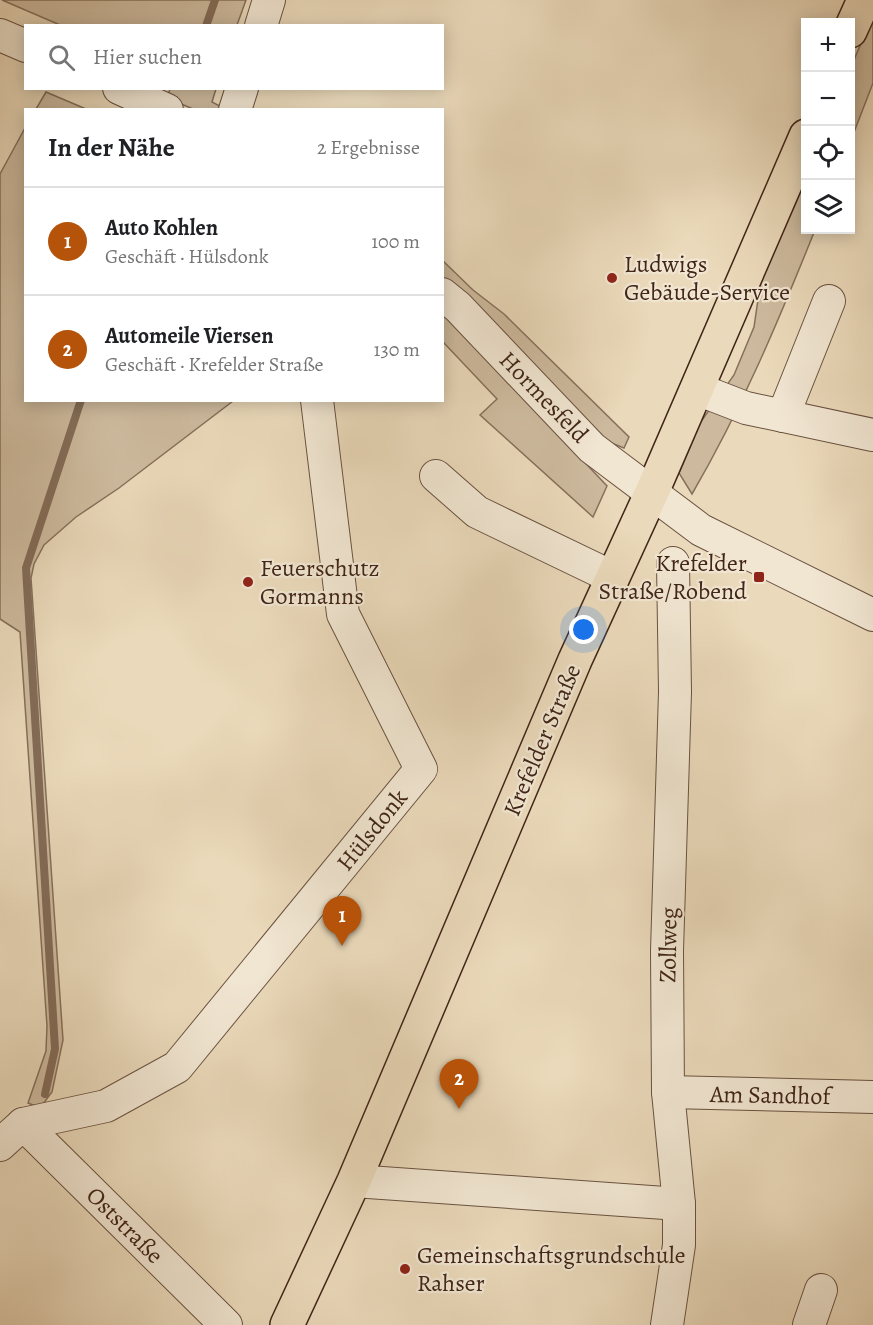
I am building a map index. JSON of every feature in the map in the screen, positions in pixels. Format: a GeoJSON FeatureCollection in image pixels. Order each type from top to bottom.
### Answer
{"type":"FeatureCollection","features":[{"type":"Feature","properties":{"kind":"main road"},"geometry":{"type":"LineString","coordinates":[[855,20],[864,0]]}},
{"type":"Feature","properties":{"kind":"main road","name":"Krefelder Straße"},"geometry":{"type":"LineString","coordinates":[[287,1325],[354,1181],[570,671],[652,492],[801,148]]}},
{"type":"Feature","properties":{"kind":"street"},"geometry":{"type":"LineString","coordinates":[[262,24],[269,0]]}},
{"type":"Feature","properties":{"kind":"street"},"geometry":{"type":"LineString","coordinates":[[0,35],[24,45]]}},
{"type":"Feature","properties":{"kind":"street"},"geometry":{"type":"LineString","coordinates":[[123,90],[160,107]]}},
{"type":"Feature","properties":{"kind":"street"},"geometry":{"type":"LineString","coordinates":[[236,108],[241,90]]}},
{"type":"Feature","properties":{"kind":"street","name":"Hormesfeld"},"geometry":{"type":"LineString","coordinates":[[444,296],[458,307],[592,448],[701,530],[873,615]]}},
{"type":"Feature","properties":{"kind":"street"},"geometry":{"type":"LineString","coordinates":[[783,416],[829,302]]}},
{"type":"Feature","properties":{"kind":"street"},"geometry":{"type":"LineString","coordinates":[[697,389],[746,408],[873,435]]}},
{"type":"Feature","properties":{"kind":"street","name":"Hülsdonk"},"geometry":{"type":"LineString","coordinates":[[23,1124],[106,1106],[177,1067],[422,769],[343,614],[317,402]]}},
{"type":"Feature","properties":{"kind":"street"},"geometry":{"type":"LineString","coordinates":[[436,476],[477,512],[612,577]]}},
{"type":"Feature","properties":{"kind":"street","name":"Zollweg"},"geometry":{"type":"LineString","coordinates":[[666,1325],[680,1245],[679,1204],[668,1092],[667,951],[675,692],[673,563]]}},
{"type":"Feature","properties":{"kind":"street","name":"Am Sandhof"},"geometry":{"type":"LineString","coordinates":[[668,1092],[873,1097]]}},
{"type":"Feature","properties":{"kind":"street"},"geometry":{"type":"LineString","coordinates":[[0,1145],[23,1124]]}},
{"type":"Feature","properties":{"kind":"street","name":"Oststraße"},"geometry":{"type":"LineString","coordinates":[[23,1124],[226,1325]]}},
{"type":"Feature","properties":{"kind":"street"},"geometry":{"type":"LineString","coordinates":[[354,1181],[679,1204]]}},
{"type":"Feature","properties":{"kind":"street"},"geometry":{"type":"LineString","coordinates":[[809,1325],[821,1290]]}},
{"type":"Feature","properties":{"kind":"shaded area"},"geometry":{"type":"Polygon","coordinates":[[[2,0],[246,0],[237,24],[58,24],[2,0]]]}},
{"type":"Feature","properties":{"kind":"shaded area"},"geometry":{"type":"Polygon","coordinates":[[[873,15],[873,83],[855,130],[855,72],[855,58],[873,15]]]}},
{"type":"Feature","properties":{"kind":"shaded area"},"geometry":{"type":"Polygon","coordinates":[[[170,90],[216,90],[212,102],[223,108],[191,108],[167,98],[170,90]]]}},
{"type":"Feature","properties":{"kind":"shaded area"},"geometry":{"type":"Polygon","coordinates":[[[46,92],[84,108],[37,108],[46,92]]]}},
{"type":"Feature","properties":{"kind":"shaded area"},"geometry":{"type":"Polygon","coordinates":[[[24,130],[24,402],[232,402],[119,488],[76,517],[44,545],[34,564],[31,578],[63,1040],[52,1092],[40,1108],[28,1103],[46,1051],[47,1026],[20,632],[0,619],[0,174],[24,130]]]}},
{"type":"Feature","properties":{"kind":"shaded area"},"geometry":{"type":"Polygon","coordinates":[[[801,180],[801,234],[813,234],[758,364],[692,494],[679,473],[700,423],[734,375],[754,327],[762,272],[801,180]]]}},
{"type":"Feature","properties":{"kind":"shaded area"},"geometry":{"type":"Polygon","coordinates":[[[444,262],[473,290],[504,314],[629,437],[624,448],[596,437],[444,280],[444,262]]]}},
{"type":"Feature","properties":{"kind":"shaded area"},"geometry":{"type":"Polygon","coordinates":[[[444,313],[607,486],[593,517],[480,415],[497,399],[444,343],[444,313]]]}},
{"type":"Feature","properties":{"kind":"waterway"},"geometry":{"type":"LineString","coordinates":[[207,24],[215,0]]}},
{"type":"Feature","properties":{"kind":"waterway"},"geometry":{"type":"LineString","coordinates":[[45,1094],[55,1049],[26,568],[80,402]]}},
{"type":"Feature","properties":{"kind":"place","name":"Ludwigs Gebäude-Service"},"geometry":{"type":"Point","coordinates":[612,278]}},
{"type":"Feature","properties":{"kind":"place","name":"Krefelder Straße/Robend"},"geometry":{"type":"Point","coordinates":[759,577]}},
{"type":"Feature","properties":{"kind":"place","name":"Feuerschutz Gormanns"},"geometry":{"type":"Point","coordinates":[248,582]}},
{"type":"Feature","properties":{"kind":"place","name":"Auto Kohlen"},"geometry":{"type":"Point","coordinates":[342,946]}},
{"type":"Feature","properties":{"kind":"place","name":"Automeile Viersen"},"geometry":{"type":"Point","coordinates":[459,1109]}},
{"type":"Feature","properties":{"kind":"place","name":"Gemeinschaftsgrundschule Rahser"},"geometry":{"type":"Point","coordinates":[405,1269]}}]}
